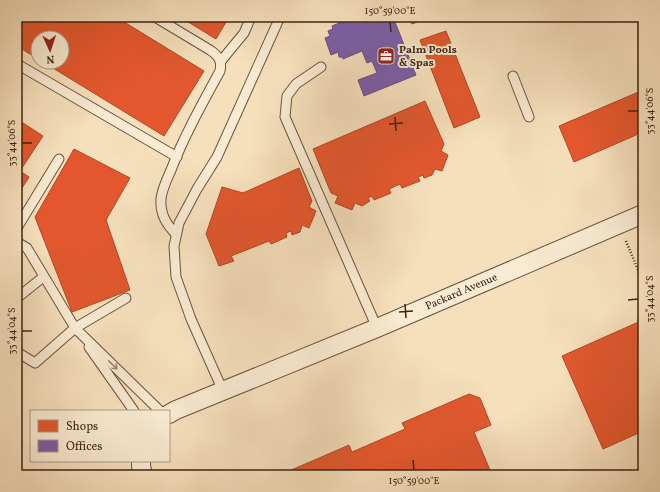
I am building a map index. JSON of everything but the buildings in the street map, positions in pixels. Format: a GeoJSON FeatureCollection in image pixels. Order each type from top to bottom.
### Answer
{"type":"FeatureCollection","features":[{"type":"Feature","properties":{"kind":"street","name":"Packard Avenue"},"geometry":{"type":"LineString","coordinates":[[170,413],[377,328],[643,214]]}},
{"type":"Feature","properties":{"kind":"street"},"geometry":{"type":"LineString","coordinates":[[141,462],[143,475]]}},
{"type":"Feature","properties":{"kind":"lane"},"geometry":{"type":"LineString","coordinates":[[155,17],[210,50],[218,56],[221,61]]}},
{"type":"Feature","properties":{"kind":"lane"},"geometry":{"type":"LineString","coordinates":[[176,234],[166,223],[163,216],[161,200],[163,192],[177,157],[199,110],[220,71],[221,61],[244,33],[251,17]]}},
{"type":"Feature","properties":{"kind":"lane"},"geometry":{"type":"LineString","coordinates":[[223,391],[190,319],[176,277],[174,246],[179,223],[197,189],[217,157],[280,17]]}},
{"type":"Feature","properties":{"kind":"lane"},"geometry":{"type":"LineString","coordinates":[[17,64],[177,157]]}},
{"type":"Feature","properties":{"kind":"lane"},"geometry":{"type":"LineString","coordinates":[[321,67],[296,84],[287,96],[285,118],[377,328]]}},
{"type":"Feature","properties":{"kind":"lane"},"geometry":{"type":"LineString","coordinates":[[513,76],[529,117]]}},
{"type":"Feature","properties":{"kind":"lane"},"geometry":{"type":"LineString","coordinates":[[17,228],[59,159]]}},
{"type":"Feature","properties":{"kind":"lane"},"geometry":{"type":"LineString","coordinates":[[17,242],[27,248],[75,328],[159,410]]}},
{"type":"Feature","properties":{"kind":"lane"},"geometry":{"type":"LineString","coordinates":[[17,247],[25,252],[75,328],[133,410]]}},
{"type":"Feature","properties":{"kind":"lane"},"geometry":{"type":"LineString","coordinates":[[17,298],[42,278]]}},
{"type":"Feature","properties":{"kind":"lane"},"geometry":{"type":"LineString","coordinates":[[17,352],[36,362],[75,328],[126,298]]}},
{"type":"Feature","properties":{"kind":"path"},"geometry":{"type":"LineString","coordinates":[[618,224],[638,270],[642,289],[640,322]]}},
{"type":"Feature","properties":{"kind":"place","name":"Palm Pools & Spas"},"geometry":{"type":"Point","coordinates":[386,56]}}]}
